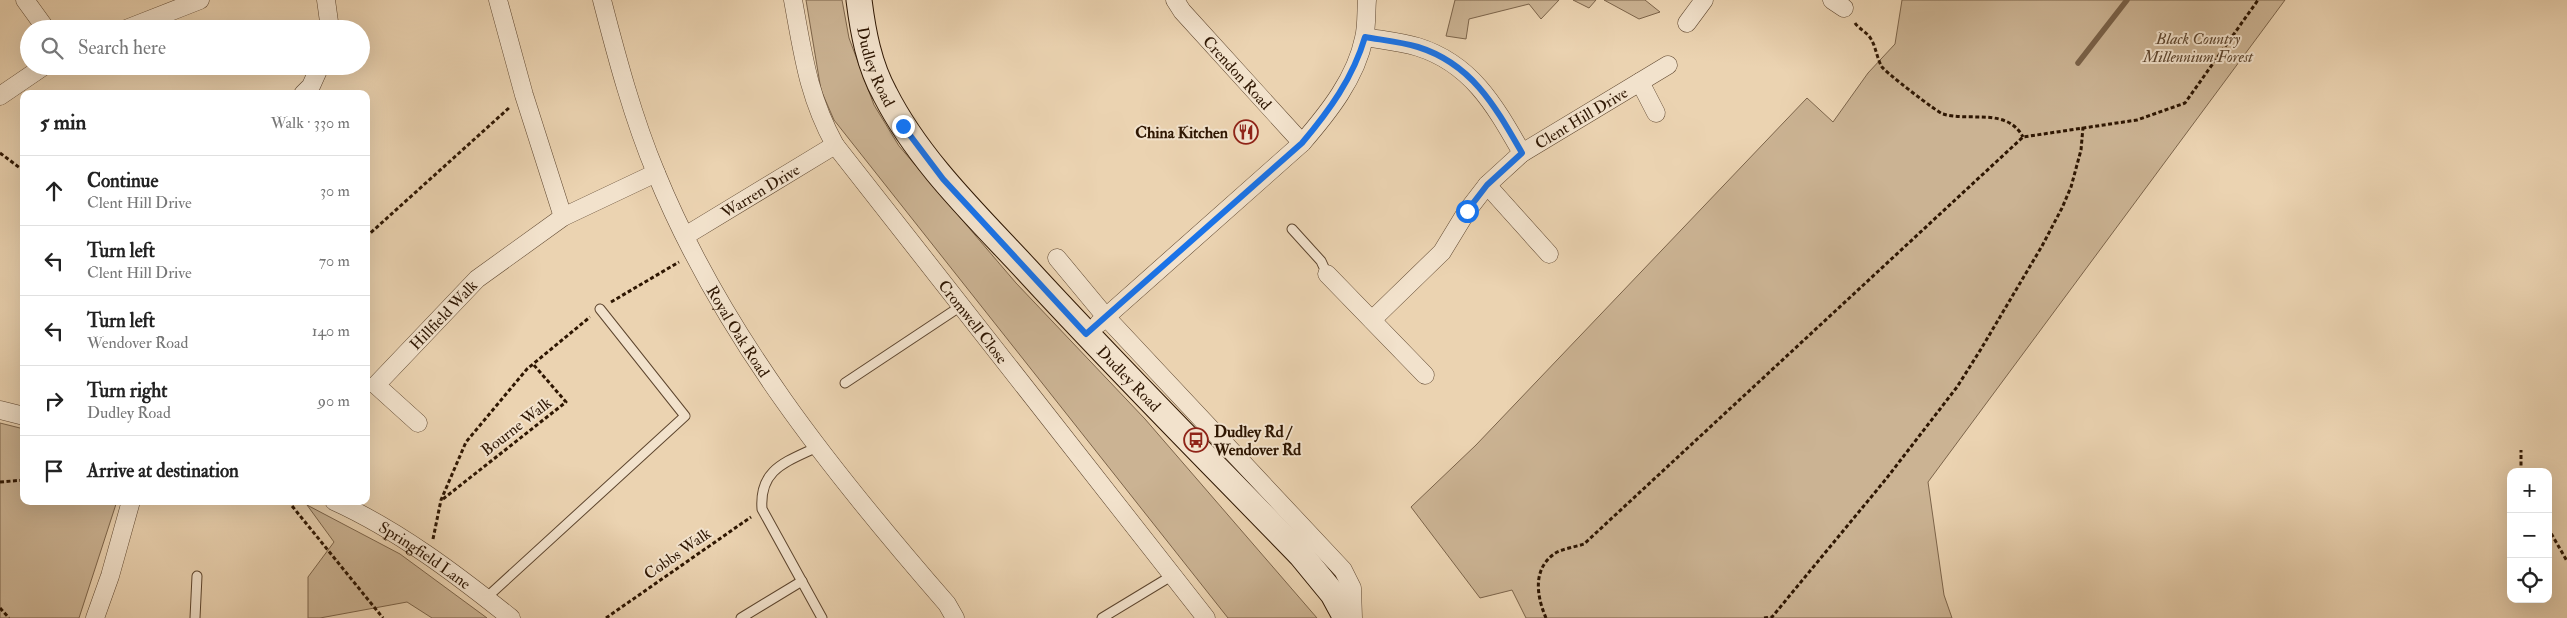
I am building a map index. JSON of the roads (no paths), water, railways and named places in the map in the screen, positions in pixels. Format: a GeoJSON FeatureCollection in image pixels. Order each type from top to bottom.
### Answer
{"type":"FeatureCollection","features":[{"type":"Feature","properties":{"kind":"main road","name":"Dudley Road"},"geometry":{"type":"LineString","coordinates":[[860,0],[868,52],[884,93],[903,126],[943,179],[1086,334],[1301,555],[1333,594],[1346,618]]}},
{"type":"Feature","properties":{"kind":"street"},"geometry":{"type":"LineString","coordinates":[[25,0],[39,20]]}},
{"type":"Feature","properties":{"kind":"street"},"geometry":{"type":"LineString","coordinates":[[326,0],[329,20]]}},
{"type":"Feature","properties":{"kind":"street"},"geometry":{"type":"LineString","coordinates":[[498,0],[524,94],[563,217]]}},
{"type":"Feature","properties":{"kind":"street","name":"Royal Oak Road"},"geometry":{"type":"LineString","coordinates":[[602,0],[616,53],[656,173],[685,236],[713,290],[773,386],[817,447],[872,518],[947,604],[955,618]]}},
{"type":"Feature","properties":{"kind":"street","name":"Cromwell Close"},"geometry":{"type":"LineString","coordinates":[[793,0],[807,75],[820,117],[835,145],[1206,618]]}},
{"type":"Feature","properties":{"kind":"street","name":"Crendon Road"},"geometry":{"type":"LineString","coordinates":[[1175,0],[1182,11],[1302,143]]}},
{"type":"Feature","properties":{"kind":"street"},"geometry":{"type":"LineString","coordinates":[[1086,334],[1302,143],[1327,114],[1357,63],[1365,37],[1367,0]]}},
{"type":"Feature","properties":{"kind":"street"},"geometry":{"type":"LineString","coordinates":[[1687,23],[1704,0]]}},
{"type":"Feature","properties":{"kind":"street"},"geometry":{"type":"LineString","coordinates":[[148,20],[196,1]]}},
{"type":"Feature","properties":{"kind":"street","name":"Clent Hill Drive"},"geometry":{"type":"LineString","coordinates":[[1365,37],[1417,47],[1447,59],[1471,77],[1505,124],[1522,153]]}},
{"type":"Feature","properties":{"kind":"street","name":"Clent Hill Drive"},"geometry":{"type":"LineString","coordinates":[[1372,320],[1442,252],[1467,211],[1487,185],[1522,153],[1668,65]]}},
{"type":"Feature","properties":{"kind":"street"},"geometry":{"type":"LineString","coordinates":[[0,96],[31,75]]}},
{"type":"Feature","properties":{"kind":"street"},"geometry":{"type":"LineString","coordinates":[[307,90],[316,75]]}},
{"type":"Feature","properties":{"kind":"street","name":"Clent Hill Drive"},"geometry":{"type":"LineString","coordinates":[[1640,82],[1656,113]]}},
{"type":"Feature","properties":{"kind":"street","name":"Warren Drive"},"geometry":{"type":"LineString","coordinates":[[685,236],[835,145]]}},
{"type":"Feature","properties":{"kind":"street","name":"Hillfield Walk"},"geometry":{"type":"LineString","coordinates":[[418,423],[376,385],[477,279],[563,217],[656,173]]}},
{"type":"Feature","properties":{"kind":"street"},"geometry":{"type":"LineString","coordinates":[[1487,185],[1549,254]]}},
{"type":"Feature","properties":{"kind":"street"},"geometry":{"type":"LineString","coordinates":[[1057,258],[1106,317],[1343,570],[1352,588],[1353,618]]}},
{"type":"Feature","properties":{"kind":"street"},"geometry":{"type":"LineString","coordinates":[[1327,274],[1425,375]]}},
{"type":"Feature","properties":{"kind":"street"},"geometry":{"type":"LineString","coordinates":[[0,410],[20,415]]}},
{"type":"Feature","properties":{"kind":"street"},"geometry":{"type":"LineString","coordinates":[[95,618],[110,576],[129,505]]}},
{"type":"Feature","properties":{"kind":"street","name":"Springfield Lane"},"geometry":{"type":"LineString","coordinates":[[342,505],[383,526],[486,598],[511,618]]}},
{"type":"Feature","properties":{"kind":"lane"},"geometry":{"type":"LineString","coordinates":[[1292,229],[1321,261],[1327,274]]}},
{"type":"Feature","properties":{"kind":"lane"},"geometry":{"type":"LineString","coordinates":[[845,383],[961,306]]}},
{"type":"Feature","properties":{"kind":"lane"},"geometry":{"type":"LineString","coordinates":[[486,598],[685,416],[600,309]]}},
{"type":"Feature","properties":{"kind":"lane"},"geometry":{"type":"LineString","coordinates":[[817,447],[778,466],[764,482],[761,494],[762,509],[822,618]]}},
{"type":"Feature","properties":{"kind":"lane"},"geometry":{"type":"LineString","coordinates":[[1102,618],[1173,575]]}},
{"type":"Feature","properties":{"kind":"lane"},"geometry":{"type":"LineString","coordinates":[[195,618],[197,576]]}},
{"type":"Feature","properties":{"kind":"lane"},"geometry":{"type":"LineString","coordinates":[[741,618],[802,581]]}},
{"type":"Feature","properties":{"kind":"waterway"},"geometry":{"type":"LineString","coordinates":[[2078,63],[2127,0]]}},
{"type":"Feature","properties":{"kind":"place","name":"China Kitchen"},"geometry":{"type":"Point","coordinates":[1246,132]}},
{"type":"Feature","properties":{"kind":"place","name":"Dudley Rd / Wendover Rd"},"geometry":{"type":"Point","coordinates":[1196,440]}},
{"type":"Feature","properties":{"kind":"park label","name":"Black Country Millennium Forest"},"geometry":{"type":"Point","coordinates":[2198,47]}}]}
